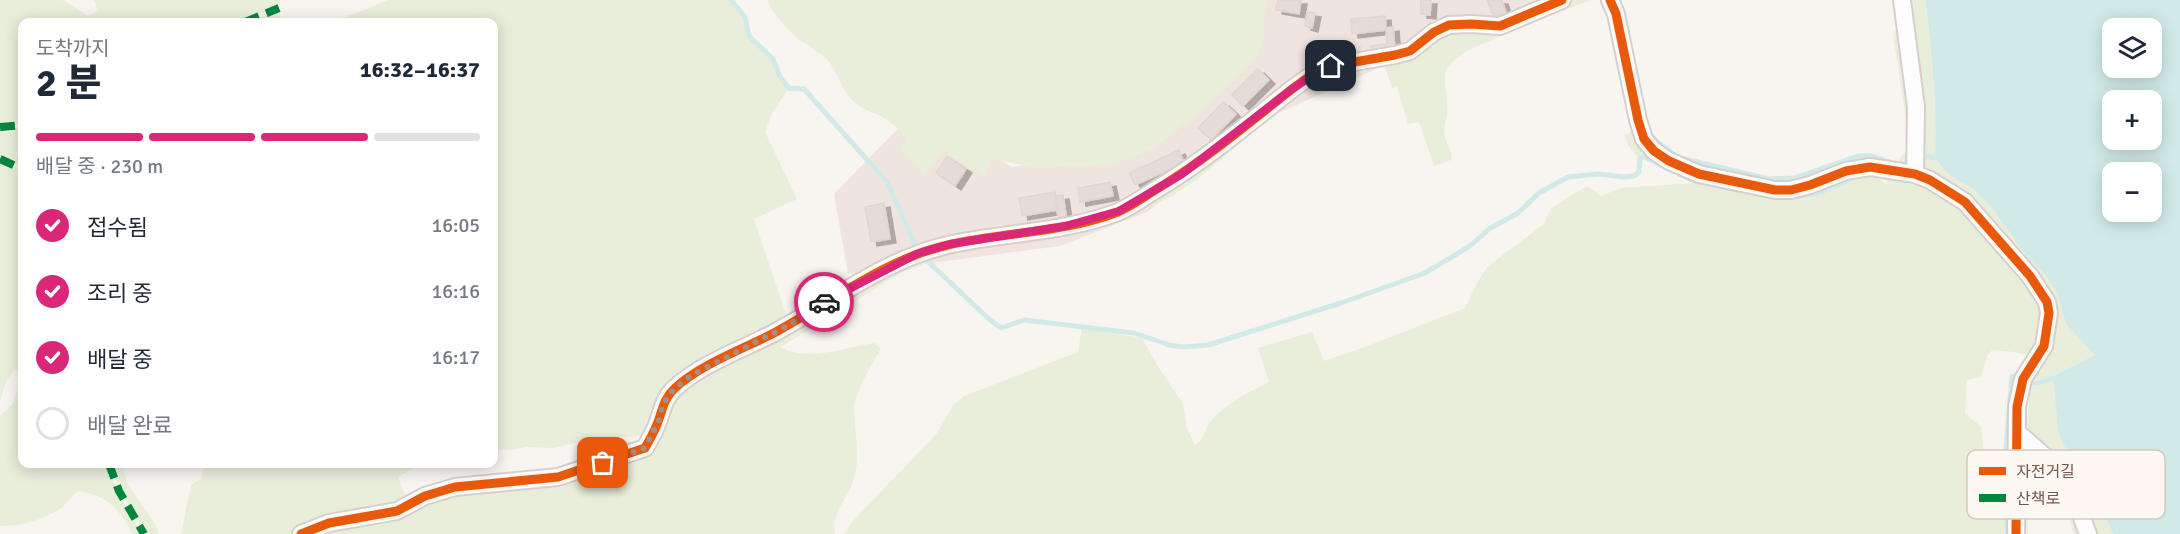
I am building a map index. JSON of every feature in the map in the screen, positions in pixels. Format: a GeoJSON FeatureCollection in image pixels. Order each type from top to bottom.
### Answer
{"type":"FeatureCollection","features":[{"type":"Feature","properties":{"kind":"street"},"geometry":{"type":"LineString","coordinates":[[301,534],[329,523],[397,511],[425,496],[455,487],[558,477],[645,448],[659,420],[663,404],[674,389],[692,375],[762,339],[824,302],[919,253],[950,244],[1065,226],[1119,211],[1182,174],[1292,89],[1331,66],[1410,51],[1434,32],[1449,25],[1500,26],[1562,0]]}},
{"type":"Feature","properties":{"kind":"street"},"geometry":{"type":"LineString","coordinates":[[1610,0],[1616,14],[1644,139],[1654,151],[1669,161],[1699,174],[1775,190],[1791,190],[1846,171],[1870,167],[1915,174],[1930,180],[1965,202],[2030,276],[2047,302],[2049,313],[2044,346],[2023,379],[2017,407],[2017,450]]}},
{"type":"Feature","properties":{"kind":"street"},"geometry":{"type":"LineString","coordinates":[[1902,0],[1916,107],[1915,174]]}},
{"type":"Feature","properties":{"kind":"street"},"geometry":{"type":"LineString","coordinates":[[2017,432],[2038,450]]}},
{"type":"Feature","properties":{"kind":"street"},"geometry":{"type":"LineString","coordinates":[[2016,519],[2016,534]]}},
{"type":"Feature","properties":{"kind":"street"},"geometry":{"type":"LineString","coordinates":[[2082,519],[2088,534]]}},
{"type":"Feature","properties":{"kind":"shaded area"},"geometry":{"type":"Polygon","coordinates":[[[1241,0],[1591,0],[1457,48],[1389,63],[1268,118],[1147,212],[1060,246],[848,274],[834,194],[915,111],[1012,167],[1071,158],[1241,0]]]}},
{"type":"Feature","properties":{"kind":"green space"},"geometry":{"type":"Polygon","coordinates":[[[0,0],[63,0],[88,16],[97,11],[95,2],[92,0],[280,0],[279,6],[250,18],[18,18],[18,124],[0,125],[0,0]]]}},
{"type":"Feature","properties":{"kind":"green space"},"geometry":{"type":"Polygon","coordinates":[[[388,0],[729,0],[744,18],[748,37],[772,60],[779,78],[788,89],[772,113],[765,132],[797,199],[754,219],[789,323],[691,374],[650,434],[631,437],[590,437],[580,442],[553,448],[498,449],[498,18],[344,18],[388,0]]]}},
{"type":"Feature","properties":{"kind":"green space"},"geometry":{"type":"Polygon","coordinates":[[[767,0],[1266,0],[1263,39],[1257,56],[1243,72],[1186,123],[1155,147],[1114,164],[1038,168],[991,159],[984,177],[944,150],[924,175],[899,147],[908,141],[900,131],[888,120],[855,103],[847,94],[832,65],[784,25],[767,0]]]}},
{"type":"Feature","properties":{"kind":"green space"},"geometry":{"type":"Polygon","coordinates":[[[1571,0],[1586,0],[1471,49],[1451,63],[1445,76],[1447,114],[1444,133],[1451,160],[1434,166],[1419,122],[1408,124],[1397,87],[1392,88],[1385,67],[1362,68],[1340,73],[1302,93],[1197,179],[1155,205],[1110,223],[1064,236],[1015,245],[1007,240],[1094,223],[1312,80],[1449,28],[1500,29],[1571,0]]]}},
{"type":"Feature","properties":{"kind":"green space"},"geometry":{"type":"Polygon","coordinates":[[[1600,0],[1607,1],[1612,15],[1637,128],[1651,153],[1662,161],[1698,177],[1719,183],[1779,194],[1800,192],[1856,172],[1882,172],[1915,178],[1946,193],[1972,214],[2036,287],[2042,298],[2047,318],[2041,342],[2034,357],[1992,350],[1987,356],[1981,377],[1967,380],[1965,414],[1981,426],[1983,448],[1986,450],[1967,450],[1967,519],[2006,519],[2007,534],[840,534],[845,533],[854,520],[937,433],[953,405],[964,396],[1078,352],[1082,328],[1142,338],[1183,404],[1187,429],[1195,445],[1201,440],[1210,422],[1223,409],[1269,382],[1258,348],[1312,332],[1324,361],[1465,308],[1487,267],[1544,224],[1551,208],[1587,186],[1601,196],[1621,188],[1693,183],[1783,200],[1816,196],[1852,179],[1868,175],[1874,175],[1889,186],[1882,177],[1872,174],[1862,174],[1803,196],[1765,194],[1704,183],[1682,175],[1645,156],[1639,158],[1630,148],[1625,135],[1632,132],[1631,120],[1612,22],[1600,0]]]}},
{"type":"Feature","properties":{"kind":"green space"},"geometry":{"type":"Polygon","coordinates":[[[1612,0],[1616,0],[1646,131],[1652,139],[1676,158],[1690,164],[1762,181],[1795,180],[1861,158],[1877,159],[1896,166],[1903,154],[1908,152],[1909,140],[1893,34],[1898,25],[1894,0],[1898,0],[1912,108],[1910,171],[1869,164],[1859,165],[1790,187],[1758,186],[1719,177],[1666,155],[1652,143],[1642,126],[1617,11],[1612,0]]]}},
{"type":"Feature","properties":{"kind":"green space"},"geometry":{"type":"Polygon","coordinates":[[[1907,0],[1925,0],[1933,79],[1935,158],[1949,175],[1973,189],[1993,209],[2025,254],[2048,278],[2058,297],[2066,324],[2096,355],[2053,378],[2058,431],[2067,450],[2043,450],[2029,436],[2027,428],[2030,386],[2035,387],[2050,379],[2031,380],[2054,305],[1920,164],[1907,0]]]}},
{"type":"Feature","properties":{"kind":"green space"},"geometry":{"type":"Polygon","coordinates":[[[280,9],[279,18],[259,18],[280,9]]]}},
{"type":"Feature","properties":{"kind":"green space"},"geometry":{"type":"Polygon","coordinates":[[[18,127],[18,152],[15,154],[18,156],[18,165],[0,157],[0,129],[18,127]]]}},
{"type":"Feature","properties":{"kind":"green space"},"geometry":{"type":"Polygon","coordinates":[[[0,161],[18,169],[18,370],[13,371],[6,382],[0,402],[0,161]]]}},
{"type":"Feature","properties":{"kind":"green space"},"geometry":{"type":"Polygon","coordinates":[[[921,258],[926,263],[899,274],[781,347],[791,351],[814,354],[874,343],[881,349],[864,378],[855,402],[856,469],[852,485],[835,519],[835,534],[309,534],[427,500],[648,451],[677,392],[921,258]]]}},
{"type":"Feature","properties":{"kind":"green space"},"geometry":{"type":"Polygon","coordinates":[[[18,389],[18,468],[109,468],[117,491],[142,534],[133,534],[123,517],[104,500],[78,491],[62,507],[51,514],[22,524],[0,526],[0,416],[12,405],[18,389]]]}},
{"type":"Feature","properties":{"kind":"green space"},"geometry":{"type":"Polygon","coordinates":[[[112,468],[123,468],[127,483],[156,525],[159,534],[146,534],[120,490],[112,468]]]}},
{"type":"Feature","properties":{"kind":"green space"},"geometry":{"type":"Polygon","coordinates":[[[204,468],[414,468],[398,477],[405,495],[405,506],[298,534],[181,534],[191,485],[201,479],[204,468]]]}},
{"type":"Feature","properties":{"kind":"green space"},"geometry":{"type":"Polygon","coordinates":[[[2022,519],[2028,519],[2028,534],[2021,534],[2022,519]]]}},
{"type":"Feature","properties":{"kind":"green space"},"geometry":{"type":"Polygon","coordinates":[[[2069,519],[2076,519],[2082,534],[2074,534],[2069,519]]]}},
{"type":"Feature","properties":{"kind":"green space"},"geometry":{"type":"Polygon","coordinates":[[[2084,519],[2106,519],[2113,534],[2089,534],[2084,519]]]}},
{"type":"Feature","properties":{"kind":"water"},"geometry":{"type":"Polygon","coordinates":[[[1925,0],[2180,0],[2180,534],[2113,534],[2106,519],[2165,519],[2165,450],[2067,450],[2064,446],[2058,431],[2053,378],[2095,355],[2066,324],[2058,297],[2048,278],[2025,254],[1993,209],[1973,189],[1949,175],[1935,158],[1935,99],[1925,0]]]}},
{"type":"Feature","properties":{"kind":"building"},"geometry":{"type":"Polygon","coordinates":[[[1278,0],[1301,0],[1299,14],[1276,10],[1278,0]]]}},
{"type":"Feature","properties":{"kind":"building"},"geometry":{"type":"Polygon","coordinates":[[[1421,0],[1431,0],[1430,15],[1421,14],[1421,0]]]}},
{"type":"Feature","properties":{"kind":"building"},"geometry":{"type":"Polygon","coordinates":[[[1487,0],[1502,0],[1507,16],[1495,20],[1487,0]]]}},
{"type":"Feature","properties":{"kind":"building"},"geometry":{"type":"Polygon","coordinates":[[[1307,12],[1315,13],[1312,28],[1305,26],[1307,12]]]}},
{"type":"Feature","properties":{"kind":"building"},"geometry":{"type":"Polygon","coordinates":[[[1385,16],[1386,30],[1352,34],[1351,19],[1385,16]]]}},
{"type":"Feature","properties":{"kind":"building"},"geometry":{"type":"Polygon","coordinates":[[[1393,27],[1395,50],[1372,53],[1371,46],[1387,44],[1386,28],[1393,27]]]}},
{"type":"Feature","properties":{"kind":"building"},"geometry":{"type":"Polygon","coordinates":[[[1258,69],[1269,80],[1243,106],[1232,95],[1258,69]]]}},
{"type":"Feature","properties":{"kind":"building"},"geometry":{"type":"Polygon","coordinates":[[[1223,102],[1236,114],[1211,140],[1198,128],[1223,102]]]}},
{"type":"Feature","properties":{"kind":"building"},"geometry":{"type":"Polygon","coordinates":[[[1179,150],[1184,163],[1135,185],[1129,173],[1179,150]]]}},
{"type":"Feature","properties":{"kind":"building"},"geometry":{"type":"Polygon","coordinates":[[[947,156],[966,169],[955,186],[936,173],[947,156]]]}},
{"type":"Feature","properties":{"kind":"building"},"geometry":{"type":"Polygon","coordinates":[[[1110,182],[1113,196],[1080,202],[1078,188],[1110,182]]]}},
{"type":"Feature","properties":{"kind":"building"},"geometry":{"type":"Polygon","coordinates":[[[1055,192],[1058,210],[1022,216],[1019,198],[1055,192]]]}},
{"type":"Feature","properties":{"kind":"building"},"geometry":{"type":"Polygon","coordinates":[[[1063,195],[1067,221],[1059,223],[1055,196],[1063,195]]]}},
{"type":"Feature","properties":{"kind":"building"},"geometry":{"type":"Polygon","coordinates":[[[884,203],[890,239],[871,242],[865,207],[884,203]]]}},
{"type":"Feature","properties":{"kind":"waterway"},"geometry":{"type":"LineString","coordinates":[[731,0],[745,17],[749,36],[773,59],[780,77],[789,88],[804,89],[887,182],[919,253],[1001,328],[1024,320],[1134,333],[1169,345],[1183,347],[1208,345],[1341,303],[1425,273],[1470,246],[1489,229],[1518,213],[1539,193],[1568,177],[1598,174],[1634,176],[1639,172],[1640,158],[1645,157],[1663,166]]}},
{"type":"Feature","properties":{"kind":"waterway"},"geometry":{"type":"LineString","coordinates":[[1652,138],[1676,156]]}},
{"type":"Feature","properties":{"kind":"waterway"},"geometry":{"type":"LineString","coordinates":[[1685,159],[1769,179],[1794,178],[1858,156],[1873,156],[1895,164]]}},
{"type":"Feature","properties":{"kind":"waterway"},"geometry":{"type":"LineString","coordinates":[[1924,156],[1935,158]]}},
{"type":"Feature","properties":{"kind":"waterway"},"geometry":{"type":"LineString","coordinates":[[1679,174],[1694,181],[1737,190]]}},
{"type":"Feature","properties":{"kind":"waterway"},"geometry":{"type":"LineString","coordinates":[[1790,197],[1816,194],[1855,177]]}},
{"type":"Feature","properties":{"kind":"waterway"},"geometry":{"type":"LineString","coordinates":[[2006,450],[2012,376],[2035,384],[2053,378]]}},
{"type":"Feature","properties":{"kind":"waterway"},"geometry":{"type":"LineString","coordinates":[[2007,519],[2008,534]]}},
{"type":"Feature","properties":{"kind":"marked path"},"geometry":{"type":"LineString","coordinates":[[255,18],[279,8]]}},
{"type":"Feature","properties":{"kind":"marked path"},"geometry":{"type":"LineString","coordinates":[[0,127],[18,125]]}},
{"type":"Feature","properties":{"kind":"marked path"},"geometry":{"type":"LineString","coordinates":[[0,159],[18,167]]}},
{"type":"Feature","properties":{"kind":"marked path"},"geometry":{"type":"LineString","coordinates":[[110,468],[119,491],[144,534]]}},
{"type":"Feature","properties":{"kind":"cycle path"},"geometry":{"type":"LineString","coordinates":[[301,534],[329,523],[397,511],[425,496],[455,487],[558,477],[645,448],[667,399],[685,379],[710,364],[774,333],[902,260],[948,245],[1077,224],[1118,212],[1192,166],[1310,76],[1331,66],[1410,51],[1434,32],[1449,25],[1500,26],[1562,0]]}},
{"type":"Feature","properties":{"kind":"cycle path"},"geometry":{"type":"LineString","coordinates":[[1610,0],[1616,14],[1644,139],[1654,151],[1669,161],[1699,174],[1775,190],[1791,190],[1846,171],[1870,167],[1915,174],[1930,180],[1965,202],[2030,276],[2047,302],[2049,313],[2044,346],[2023,379],[2017,407],[2017,450]]}},
{"type":"Feature","properties":{"kind":"cycle path"},"geometry":{"type":"LineString","coordinates":[[2016,519],[2016,534]]}},
{"type":"Feature","properties":{"kind":"way so far"},"geometry":{"type":"LineString","coordinates":[[603,463],[645,448],[659,420],[663,404],[674,389],[692,375],[789,325],[824,302]]}},
{"type":"Feature","properties":{"kind":"route"},"geometry":{"type":"LineString","coordinates":[[824,302],[919,253],[950,244],[1065,226],[1119,211],[1182,174],[1292,89],[1331,66]]}}]}
